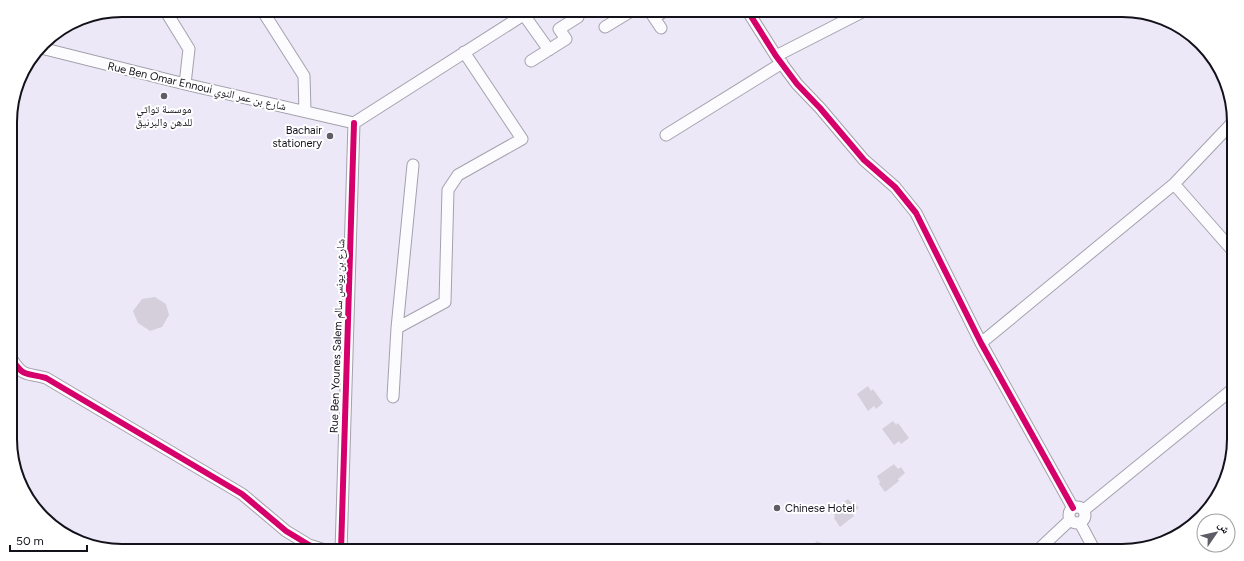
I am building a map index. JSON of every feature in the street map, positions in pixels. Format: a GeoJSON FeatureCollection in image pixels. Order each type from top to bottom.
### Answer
{"type":"FeatureCollection","features":[{"type":"Feature","properties":{"kind":"street"},"geometry":{"type":"LineString","coordinates":[[169,17],[189,49],[185,84]]}},
{"type":"Feature","properties":{"kind":"street"},"geometry":{"type":"LineString","coordinates":[[266,17],[304,76],[305,111]]}},
{"type":"Feature","properties":{"kind":"street"},"geometry":{"type":"LineString","coordinates":[[354,122],[520,17]]}},
{"type":"Feature","properties":{"kind":"street"},"geometry":{"type":"LineString","coordinates":[[531,17],[549,50]]}},
{"type":"Feature","properties":{"kind":"street"},"geometry":{"type":"LineString","coordinates":[[531,61],[566,39],[559,29],[578,17]]}},
{"type":"Feature","properties":{"kind":"street"},"geometry":{"type":"LineString","coordinates":[[605,27],[621,17]]}},
{"type":"Feature","properties":{"kind":"street"},"geometry":{"type":"LineString","coordinates":[[654,17],[661,28]]}},
{"type":"Feature","properties":{"kind":"street"},"geometry":{"type":"LineString","coordinates":[[754,17],[779,60],[797,84],[820,108],[864,160],[895,187],[916,213],[981,343],[1078,509]]}},
{"type":"Feature","properties":{"kind":"street"},"geometry":{"type":"LineString","coordinates":[[666,135],[779,60],[854,17]]}},
{"type":"Feature","properties":{"kind":"street","name":"Rue Ben Omar Ennoui شارع بن عمر النوي"},"geometry":{"type":"LineString","coordinates":[[47,49],[185,84],[354,122]]}},
{"type":"Feature","properties":{"kind":"street"},"geometry":{"type":"LineString","coordinates":[[397,328],[445,302],[448,190],[458,175],[522,139],[464,52]]}},
{"type":"Feature","properties":{"kind":"street","name":"Rue Ben Younes Salem شارع بن يونس سالم"},"geometry":{"type":"LineString","coordinates":[[341,544],[354,122]]}},
{"type":"Feature","properties":{"kind":"street"},"geometry":{"type":"LineString","coordinates":[[981,343],[1174,184],[1227,128]]}},
{"type":"Feature","properties":{"kind":"street"},"geometry":{"type":"LineString","coordinates":[[393,397],[397,328],[412,165]]}},
{"type":"Feature","properties":{"kind":"street"},"geometry":{"type":"LineString","coordinates":[[1174,184],[1227,243]]}},
{"type":"Feature","properties":{"kind":"street"},"geometry":{"type":"LineString","coordinates":[[17,368],[19,371],[27,374],[46,378],[242,494],[286,531],[309,544]]}},
{"type":"Feature","properties":{"kind":"street"},"geometry":{"type":"LineString","coordinates":[[1091,544],[1076,521],[1069,515],[1227,393]]}},
{"type":"Feature","properties":{"kind":"street"},"geometry":{"type":"LineString","coordinates":[[1046,544],[1076,521]]}},
{"type":"Feature","properties":{"kind":"building"},"geometry":{"type":"Polygon","coordinates":[[[155,297],[166,304],[169,315],[162,327],[150,331],[138,323],[133,311],[142,299],[155,297]]]}},
{"type":"Feature","properties":{"kind":"building"},"geometry":{"type":"Polygon","coordinates":[[[868,386],[871,391],[873,389],[883,403],[876,409],[874,406],[868,411],[857,394],[868,386]]]}},
{"type":"Feature","properties":{"kind":"building"},"geometry":{"type":"Polygon","coordinates":[[[893,421],[896,425],[898,423],[909,438],[901,444],[899,441],[894,445],[882,429],[893,421]]]}},
{"type":"Feature","properties":{"kind":"building"},"geometry":{"type":"Polygon","coordinates":[[[894,464],[898,469],[901,467],[905,473],[898,479],[899,481],[885,492],[879,484],[880,482],[877,476],[894,464]]]}},
{"type":"Feature","properties":{"kind":"building"},"geometry":{"type":"Polygon","coordinates":[[[848,499],[852,503],[854,502],[859,508],[852,513],[854,516],[840,527],[831,511],[848,499]]]}},
{"type":"Feature","properties":{"kind":"building"},"geometry":{"type":"Polygon","coordinates":[[[816,541],[825,544],[815,544],[816,541]]]}},
{"type":"Feature","properties":{"kind":"cycle path"},"geometry":{"type":"LineString","coordinates":[[751,17],[776,56],[797,84],[820,108],[864,160],[895,187],[916,213],[981,343],[1073,508]]}},
{"type":"Feature","properties":{"kind":"cycle path"},"geometry":{"type":"LineString","coordinates":[[341,544],[354,123]]}},
{"type":"Feature","properties":{"kind":"cycle path"},"geometry":{"type":"LineString","coordinates":[[17,366],[22,372],[46,378],[242,494],[286,531],[307,544]]}},
{"type":"Feature","properties":{"kind":"place","name":"موسسة تواتي للدهن والبرنيق"},"geometry":{"type":"Point","coordinates":[164,96]}},
{"type":"Feature","properties":{"kind":"place","name":"Bachair stationery"},"geometry":{"type":"Point","coordinates":[330,136]}},
{"type":"Feature","properties":{"kind":"place","name":"Chinese Hotel"},"geometry":{"type":"Point","coordinates":[777,508]}}]}
